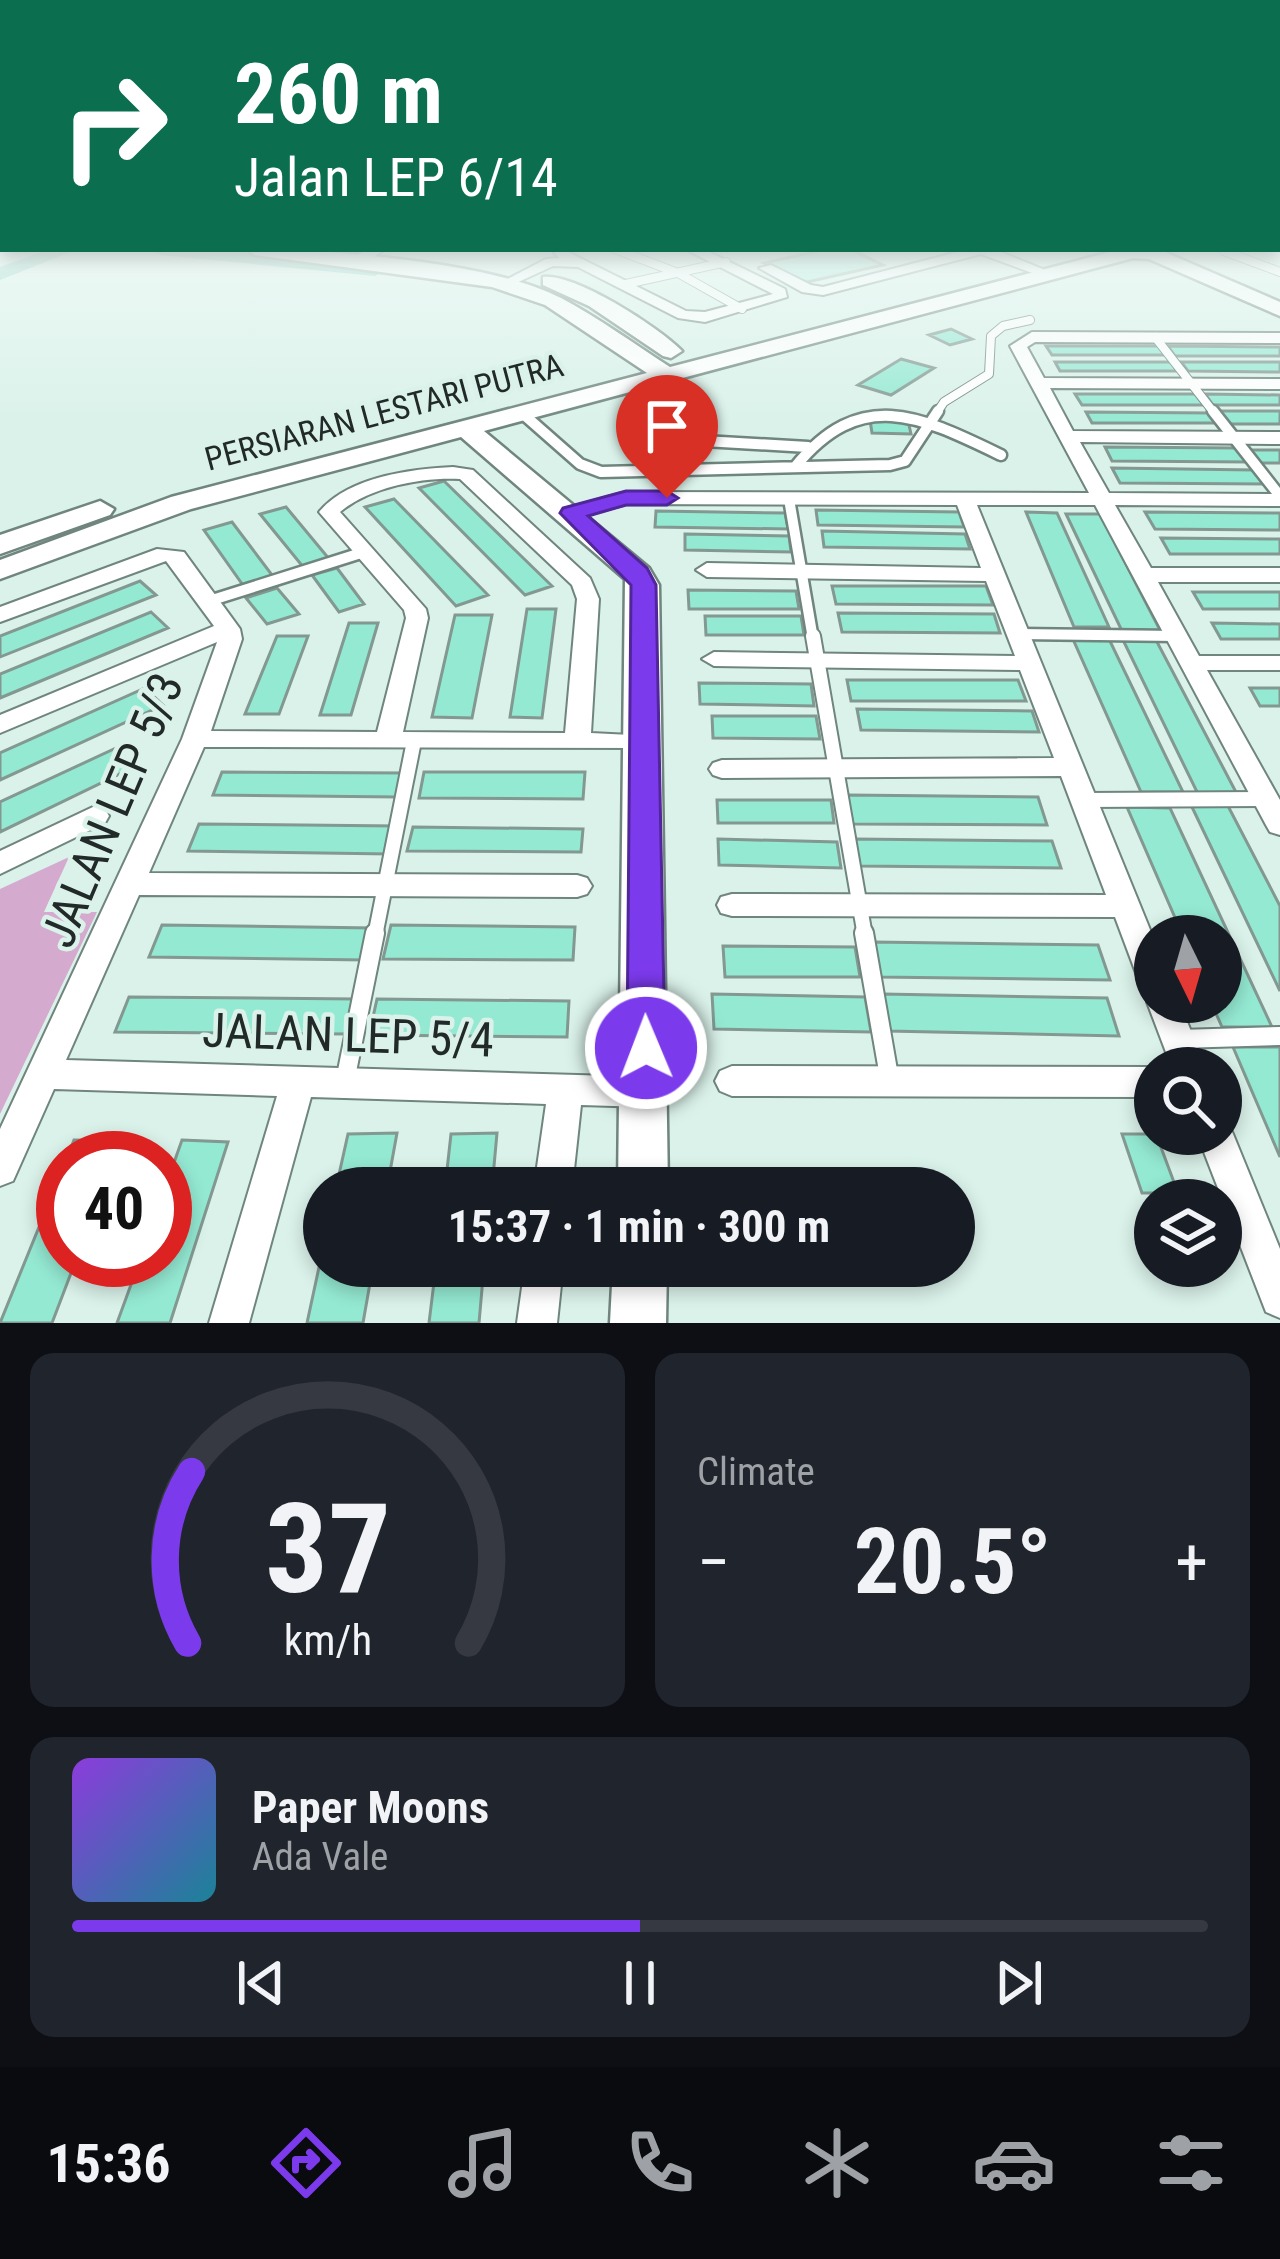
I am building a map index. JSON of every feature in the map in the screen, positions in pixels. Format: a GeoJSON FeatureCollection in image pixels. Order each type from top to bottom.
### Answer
{"type":"FeatureCollection","features":[{"type":"Feature","properties":{"kind":"street"},"geometry":{"type":"LineString","coordinates":[[553,303],[622,351],[616,362],[592,374]]}},
{"type":"Feature","properties":{"kind":"street"},"geometry":{"type":"LineString","coordinates":[[591,303],[676,355]]}},
{"type":"Feature","properties":{"kind":"street"},"geometry":{"type":"LineString","coordinates":[[660,303],[683,315],[705,317],[762,303]]}},
{"type":"Feature","properties":{"kind":"street","name":"PERSIARAN LESTARI PUTRA"},"geometry":{"type":"LineString","coordinates":[[0,544],[146,493],[467,417],[522,413],[676,355],[861,303]]}},
{"type":"Feature","properties":{"kind":"street","name":"PERSIARAN LESTARI PUTRA"},"geometry":{"type":"LineString","coordinates":[[0,570],[181,503],[592,374],[864,303]]}},
{"type":"Feature","properties":{"kind":"street"},"geometry":{"type":"LineString","coordinates":[[1280,338],[1155,338],[1031,328],[1018,346],[1280,825]]}},
{"type":"Feature","properties":{"kind":"street"},"geometry":{"type":"LineString","coordinates":[[614,342],[676,355],[732,338]]}},
{"type":"Feature","properties":{"kind":"street"},"geometry":{"type":"LineString","coordinates":[[1038,382],[1280,385]]}},
{"type":"Feature","properties":{"kind":"street"},"geometry":{"type":"LineString","coordinates":[[467,417],[638,574],[644,585],[644,1167]]}},
{"type":"Feature","properties":{"kind":"street"},"geometry":{"type":"LineString","coordinates":[[1067,436],[1280,438]]}},
{"type":"Feature","properties":{"kind":"street"},"geometry":{"type":"LineString","coordinates":[[401,741],[415,609],[330,517],[330,507],[341,499],[444,470],[466,474],[582,583],[588,598],[577,742]]}},
{"type":"Feature","properties":{"kind":"street"},"geometry":{"type":"LineString","coordinates":[[572,513],[626,498],[1280,498]]}},
{"type":"Feature","properties":{"kind":"street"},"geometry":{"type":"LineString","coordinates":[[965,499],[1134,927]]}},
{"type":"Feature","properties":{"kind":"street"},"geometry":{"type":"LineString","coordinates":[[0,615],[149,556],[176,557],[228,628],[0,725]]}},
{"type":"Feature","properties":{"kind":"street"},"geometry":{"type":"LineString","coordinates":[[707,570],[995,575]]}},
{"type":"Feature","properties":{"kind":"street"},"geometry":{"type":"LineString","coordinates":[[1143,574],[1280,575]]}},
{"type":"Feature","properties":{"kind":"street","name":"JALAN LEP 5/3"},"geometry":{"type":"LineString","coordinates":[[0,1169],[195,740],[229,647],[228,628]]}},
{"type":"Feature","properties":{"kind":"street"},"geometry":{"type":"LineString","coordinates":[[714,659],[1030,663]]}},
{"type":"Feature","properties":{"kind":"street"},"geometry":{"type":"LineString","coordinates":[[1191,663],[1280,663]]}},
{"type":"Feature","properties":{"kind":"street"},"geometry":{"type":"LineString","coordinates":[[195,740],[642,742]]}},
{"type":"Feature","properties":{"kind":"street"},"geometry":{"type":"LineString","coordinates":[[722,769],[1071,767]]}},
{"type":"Feature","properties":{"kind":"street"},"geometry":{"type":"LineString","coordinates":[[1250,771],[1280,771]]}},
{"type":"Feature","properties":{"kind":"street"},"geometry":{"type":"LineString","coordinates":[[0,863],[95,816]]}},
{"type":"Feature","properties":{"kind":"street"},"geometry":{"type":"LineString","coordinates":[[132,884],[578,886]]}},
{"type":"Feature","properties":{"kind":"street"},"geometry":{"type":"LineString","coordinates":[[732,905],[1126,906]]}},
{"type":"Feature","properties":{"kind":"street","name":"JALAN LEP 5/4"},"geometry":{"type":"LineString","coordinates":[[46,1074],[646,1092]]}},
{"type":"Feature","properties":{"kind":"street"},"geometry":{"type":"LineString","coordinates":[[732,1081],[1134,1082]]}},
{"type":"Feature","properties":{"kind":"street"},"geometry":{"type":"LineString","coordinates":[[229,1323],[298,1082]]}},
{"type":"Feature","properties":{"kind":"street"},"geometry":{"type":"LineString","coordinates":[[556,1167],[566,1090]]}},
{"type":"Feature","properties":{"kind":"street"},"geometry":{"type":"LineString","coordinates":[[1223,1155],[1280,1298]]}},
{"type":"Feature","properties":{"kind":"street"},"geometry":{"type":"LineString","coordinates":[[537,1323],[541,1287]]}},
{"type":"Feature","properties":{"kind":"street"},"geometry":{"type":"LineString","coordinates":[[638,1323],[639,1287]]}},
{"type":"Feature","properties":{"kind":"lane"},"geometry":{"type":"LineString","coordinates":[[731,303],[742,309]]}},
{"type":"Feature","properties":{"kind":"lane"},"geometry":{"type":"LineString","coordinates":[[522,413],[580,464],[601,472],[905,461],[944,402],[989,374],[991,336],[1004,326],[1031,328]]}},
{"type":"Feature","properties":{"kind":"lane"},"geometry":{"type":"LineString","coordinates":[[1155,338],[1280,498]]}},
{"type":"Feature","properties":{"kind":"lane"},"geometry":{"type":"LineString","coordinates":[[691,416],[678,421],[680,430],[704,441],[808,447]]}},
{"type":"Feature","properties":{"kind":"lane"},"geometry":{"type":"LineString","coordinates":[[795,467],[825,429],[858,417],[928,420],[1000,455]]}},
{"type":"Feature","properties":{"kind":"lane"},"geometry":{"type":"LineString","coordinates":[[789,499],[890,1082]]}},
{"type":"Feature","properties":{"kind":"lane"},"geometry":{"type":"LineString","coordinates":[[208,601],[361,553]]}},
{"type":"Feature","properties":{"kind":"lane"},"geometry":{"type":"LineString","coordinates":[[1018,634],[1177,636]]}},
{"type":"Feature","properties":{"kind":"lane"},"geometry":{"type":"LineString","coordinates":[[345,1083],[385,886],[401,741]]}},
{"type":"Feature","properties":{"kind":"lane"},"geometry":{"type":"LineString","coordinates":[[1084,800],[1265,799]]}},
{"type":"Feature","properties":{"kind":"lane"},"geometry":{"type":"LineString","coordinates":[[1218,1047],[1280,1036]]}},
{"type":"Feature","properties":{"kind":"shaded area"},"geometry":{"type":"Polygon","coordinates":[[[69,857],[44,912],[97,912],[0,1114],[0,889],[69,857]]]}},
{"type":"Feature","properties":{"kind":"building"},"geometry":{"type":"Polygon","coordinates":[[[951,329],[972,339],[950,345],[929,335],[951,329]]]}},
{"type":"Feature","properties":{"kind":"building"},"geometry":{"type":"Polygon","coordinates":[[[1046,346],[1158,346],[1165,355],[1052,355],[1046,346]]]}},
{"type":"Feature","properties":{"kind":"building"},"geometry":{"type":"Polygon","coordinates":[[[1168,346],[1280,347],[1280,356],[1175,356],[1168,346]]]}},
{"type":"Feature","properties":{"kind":"building"},"geometry":{"type":"Polygon","coordinates":[[[901,359],[934,368],[891,395],[858,385],[901,359]]]}},
{"type":"Feature","properties":{"kind":"building"},"geometry":{"type":"Polygon","coordinates":[[[1055,362],[1171,362],[1177,371],[1060,371],[1055,362]]]}},
{"type":"Feature","properties":{"kind":"building"},"geometry":{"type":"Polygon","coordinates":[[[1181,362],[1280,362],[1280,372],[1188,371],[1181,362]]]}},
{"type":"Feature","properties":{"kind":"building"},"geometry":{"type":"Polygon","coordinates":[[[1075,394],[1195,394],[1204,405],[1082,405],[1075,394]]]}},
{"type":"Feature","properties":{"kind":"building"},"geometry":{"type":"Polygon","coordinates":[[[1205,394],[1280,395],[1280,405],[1213,405],[1205,394]]]}},
{"type":"Feature","properties":{"kind":"building"},"geometry":{"type":"Polygon","coordinates":[[[1217,411],[1280,411],[1280,424],[1227,424],[1217,411]]]}},
{"type":"Feature","properties":{"kind":"building"},"geometry":{"type":"Polygon","coordinates":[[[1086,412],[1210,413],[1218,423],[1092,423],[1086,412]]]}},
{"type":"Feature","properties":{"kind":"building"},"geometry":{"type":"Polygon","coordinates":[[[870,420],[908,421],[911,434],[872,433],[870,420]]]}},
{"type":"Feature","properties":{"kind":"building"},"geometry":{"type":"Polygon","coordinates":[[[1105,447],[1238,448],[1248,462],[1112,461],[1105,447]]]}},
{"type":"Feature","properties":{"kind":"building"},"geometry":{"type":"Polygon","coordinates":[[[1250,450],[1280,450],[1280,463],[1260,463],[1250,450]]]}},
{"type":"Feature","properties":{"kind":"building"},"geometry":{"type":"Polygon","coordinates":[[[1112,468],[1254,470],[1265,484],[1120,483],[1112,468]]]}},
{"type":"Feature","properties":{"kind":"building"},"geometry":{"type":"Polygon","coordinates":[[[444,481],[552,586],[525,595],[419,488],[444,481]]]}},
{"type":"Feature","properties":{"kind":"building"},"geometry":{"type":"Polygon","coordinates":[[[394,499],[488,595],[456,606],[365,507],[394,499]]]}},
{"type":"Feature","properties":{"kind":"building"},"geometry":{"type":"Polygon","coordinates":[[[286,507],[330,560],[304,568],[260,514],[286,507]]]}},
{"type":"Feature","properties":{"kind":"building"},"geometry":{"type":"Polygon","coordinates":[[[816,510],[959,512],[964,527],[818,525],[816,510]]]}},
{"type":"Feature","properties":{"kind":"building"},"geometry":{"type":"Polygon","coordinates":[[[656,511],[785,513],[788,529],[655,527],[656,511]]]}},
{"type":"Feature","properties":{"kind":"building"},"geometry":{"type":"Polygon","coordinates":[[[1026,512],[1057,513],[1109,627],[1074,627],[1026,512]]]}},
{"type":"Feature","properties":{"kind":"building"},"geometry":{"type":"Polygon","coordinates":[[[1145,512],[1280,513],[1280,530],[1155,529],[1145,512]]]}},
{"type":"Feature","properties":{"kind":"building"},"geometry":{"type":"Polygon","coordinates":[[[1066,514],[1100,514],[1161,632],[1122,631],[1066,514]]]}},
{"type":"Feature","properties":{"kind":"building"},"geometry":{"type":"Polygon","coordinates":[[[232,522],[275,579],[245,588],[204,530],[232,522]]]}},
{"type":"Feature","properties":{"kind":"building"},"geometry":{"type":"Polygon","coordinates":[[[822,531],[965,534],[970,549],[824,547],[822,531]]]}},
{"type":"Feature","properties":{"kind":"building"},"geometry":{"type":"Polygon","coordinates":[[[685,534],[789,536],[791,552],[685,550],[685,534]]]}},
{"type":"Feature","properties":{"kind":"building"},"geometry":{"type":"Polygon","coordinates":[[[1161,538],[1280,539],[1280,554],[1170,554],[1161,538]]]}},
{"type":"Feature","properties":{"kind":"building"},"geometry":{"type":"Polygon","coordinates":[[[337,568],[364,604],[339,612],[312,575],[337,568]]]}},
{"type":"Feature","properties":{"kind":"building"},"geometry":{"type":"Polygon","coordinates":[[[140,581],[156,595],[0,657],[0,636],[140,581]]]}},
{"type":"Feature","properties":{"kind":"building"},"geometry":{"type":"Polygon","coordinates":[[[832,586],[986,586],[993,605],[836,604],[832,586]]]}},
{"type":"Feature","properties":{"kind":"building"},"geometry":{"type":"Polygon","coordinates":[[[277,588],[299,614],[267,624],[246,598],[277,588]]]}},
{"type":"Feature","properties":{"kind":"building"},"geometry":{"type":"Polygon","coordinates":[[[688,590],[796,591],[799,609],[689,609],[688,590]]]}},
{"type":"Feature","properties":{"kind":"building"},"geometry":{"type":"Polygon","coordinates":[[[1193,592],[1280,592],[1280,609],[1203,609],[1193,592]]]}},
{"type":"Feature","properties":{"kind":"building"},"geometry":{"type":"Polygon","coordinates":[[[527,609],[556,609],[542,718],[510,717],[527,609]]]}},
{"type":"Feature","properties":{"kind":"building"},"geometry":{"type":"Polygon","coordinates":[[[151,612],[168,628],[0,698],[0,674],[151,612]]]}},
{"type":"Feature","properties":{"kind":"building"},"geometry":{"type":"Polygon","coordinates":[[[838,613],[994,614],[1000,633],[842,632],[838,613]]]}},
{"type":"Feature","properties":{"kind":"building"},"geometry":{"type":"Polygon","coordinates":[[[455,615],[492,615],[472,718],[432,717],[455,615]]]}},
{"type":"Feature","properties":{"kind":"building"},"geometry":{"type":"Polygon","coordinates":[[[705,616],[801,616],[804,635],[706,635],[705,616]]]}},
{"type":"Feature","properties":{"kind":"building"},"geometry":{"type":"Polygon","coordinates":[[[349,623],[378,623],[351,715],[320,715],[349,623]]]}},
{"type":"Feature","properties":{"kind":"building"},"geometry":{"type":"Polygon","coordinates":[[[1212,623],[1280,624],[1280,639],[1221,639],[1212,623]]]}},
{"type":"Feature","properties":{"kind":"building"},"geometry":{"type":"Polygon","coordinates":[[[277,636],[308,636],[279,714],[245,714],[277,636]]]}},
{"type":"Feature","properties":{"kind":"building"},"geometry":{"type":"Polygon","coordinates":[[[1072,637],[1108,637],[1183,792],[1141,792],[1072,637]]]}},
{"type":"Feature","properties":{"kind":"building"},"geometry":{"type":"Polygon","coordinates":[[[1123,640],[1156,640],[1237,794],[1198,794],[1123,640]]]}},
{"type":"Feature","properties":{"kind":"building"},"geometry":{"type":"Polygon","coordinates":[[[847,680],[1018,680],[1026,701],[851,701],[847,680]]]}},
{"type":"Feature","properties":{"kind":"building"},"geometry":{"type":"Polygon","coordinates":[[[699,683],[811,684],[814,706],[700,704],[699,683]]]}},
{"type":"Feature","properties":{"kind":"building"},"geometry":{"type":"Polygon","coordinates":[[[145,688],[163,705],[0,780],[0,753],[145,688]]]}},
{"type":"Feature","properties":{"kind":"building"},"geometry":{"type":"Polygon","coordinates":[[[1250,688],[1280,688],[1280,706],[1260,706],[1250,688]]]}},
{"type":"Feature","properties":{"kind":"building"},"geometry":{"type":"Polygon","coordinates":[[[857,709],[1032,711],[1039,732],[861,730],[857,709]]]}},
{"type":"Feature","properties":{"kind":"building"},"geometry":{"type":"Polygon","coordinates":[[[712,716],[816,716],[820,739],[713,738],[712,716]]]}},
{"type":"Feature","properties":{"kind":"building"},"geometry":{"type":"Polygon","coordinates":[[[116,748],[134,767],[0,832],[0,802],[116,748]]]}},
{"type":"Feature","properties":{"kind":"building"},"geometry":{"type":"Polygon","coordinates":[[[222,772],[405,773],[399,797],[213,795],[222,772]]]}},
{"type":"Feature","properties":{"kind":"building"},"geometry":{"type":"Polygon","coordinates":[[[424,772],[585,772],[583,799],[419,798],[424,772]]]}},
{"type":"Feature","properties":{"kind":"building"},"geometry":{"type":"Polygon","coordinates":[[[847,795],[1038,797],[1047,825],[853,824],[847,795]]]}},
{"type":"Feature","properties":{"kind":"building"},"geometry":{"type":"Polygon","coordinates":[[[717,800],[831,800],[834,823],[718,823],[717,800]]]}},
{"type":"Feature","properties":{"kind":"building"},"geometry":{"type":"Polygon","coordinates":[[[1191,805],[1228,806],[1280,906],[1280,991],[1191,805]]]}},
{"type":"Feature","properties":{"kind":"building"},"geometry":{"type":"Polygon","coordinates":[[[1127,807],[1170,808],[1220,915],[1174,915],[1127,807]]]}},
{"type":"Feature","properties":{"kind":"building"},"geometry":{"type":"Polygon","coordinates":[[[199,824],[396,826],[389,854],[188,851],[199,824]]]}},
{"type":"Feature","properties":{"kind":"building"},"geometry":{"type":"Polygon","coordinates":[[[413,827],[583,829],[581,852],[407,851],[413,827]]]}},
{"type":"Feature","properties":{"kind":"building"},"geometry":{"type":"Polygon","coordinates":[[[718,839],[837,842],[841,868],[719,865],[718,839]]]}},
{"type":"Feature","properties":{"kind":"building"},"geometry":{"type":"Polygon","coordinates":[[[854,839],[1052,841],[1061,868],[858,866],[854,839]]]}},
{"type":"Feature","properties":{"kind":"building"},"geometry":{"type":"Polygon","coordinates":[[[162,925],[373,928],[365,960],[149,957],[162,925]]]}},
{"type":"Feature","properties":{"kind":"building"},"geometry":{"type":"Polygon","coordinates":[[[391,925],[575,927],[573,960],[383,959],[391,925]]]}},
{"type":"Feature","properties":{"kind":"building"},"geometry":{"type":"Polygon","coordinates":[[[873,942],[1098,945],[1110,980],[879,977],[873,942]]]}},
{"type":"Feature","properties":{"kind":"building"},"geometry":{"type":"Polygon","coordinates":[[[723,946],[855,947],[860,977],[725,977],[723,946]]]}},
{"type":"Feature","properties":{"kind":"building"},"geometry":{"type":"Polygon","coordinates":[[[1242,963],[1272,1027],[1222,1027],[1220,1023],[1242,1023],[1242,963]]]}},
{"type":"Feature","properties":{"kind":"building"},"geometry":{"type":"Polygon","coordinates":[[[712,994],[865,997],[871,1032],[714,1029],[712,994]]]}},
{"type":"Feature","properties":{"kind":"building"},"geometry":{"type":"Polygon","coordinates":[[[882,994],[1107,998],[1119,1036],[888,1031],[882,994]]]}},
{"type":"Feature","properties":{"kind":"building"},"geometry":{"type":"Polygon","coordinates":[[[129,997],[355,999],[347,1034],[115,1032],[129,997]]]}},
{"type":"Feature","properties":{"kind":"building"},"geometry":{"type":"Polygon","coordinates":[[[377,999],[569,1001],[567,1037],[369,1035],[377,999]]]}},
{"type":"Feature","properties":{"kind":"building"},"geometry":{"type":"Polygon","coordinates":[[[1242,1047],[1280,1047],[1280,1157],[1242,1068],[1242,1047]]]}},
{"type":"Feature","properties":{"kind":"building"},"geometry":{"type":"Polygon","coordinates":[[[397,1133],[391,1167],[341,1167],[348,1134],[397,1133]]]}},
{"type":"Feature","properties":{"kind":"building"},"geometry":{"type":"Polygon","coordinates":[[[497,1133],[494,1167],[447,1167],[451,1134],[497,1133]]]}},
{"type":"Feature","properties":{"kind":"building"},"geometry":{"type":"Polygon","coordinates":[[[1122,1134],[1134,1134],[1134,1155],[1164,1155],[1173,1179],[1137,1179],[1122,1134]]]}},
{"type":"Feature","properties":{"kind":"building"},"geometry":{"type":"Polygon","coordinates":[[[192,1140],[228,1142],[192,1254],[192,1140]]]}},
{"type":"Feature","properties":{"kind":"building"},"geometry":{"type":"Polygon","coordinates":[[[36,1234],[36,1287],[66,1287],[52,1323],[0,1323],[36,1234]]]}},
{"type":"Feature","properties":{"kind":"building"},"geometry":{"type":"Polygon","coordinates":[[[130,1287],[182,1287],[170,1323],[117,1323],[130,1287]]]}},
{"type":"Feature","properties":{"kind":"building"},"geometry":{"type":"Polygon","coordinates":[[[315,1287],[369,1287],[363,1323],[307,1323],[315,1287]]]}},
{"type":"Feature","properties":{"kind":"building"},"geometry":{"type":"Polygon","coordinates":[[[433,1287],[482,1287],[479,1323],[429,1323],[433,1287]]]}},
{"type":"Feature","properties":{"kind":"route"},"geometry":{"type":"LineString","coordinates":[[646,1048],[644,585],[572,513],[626,498],[667,498]]}}]}
